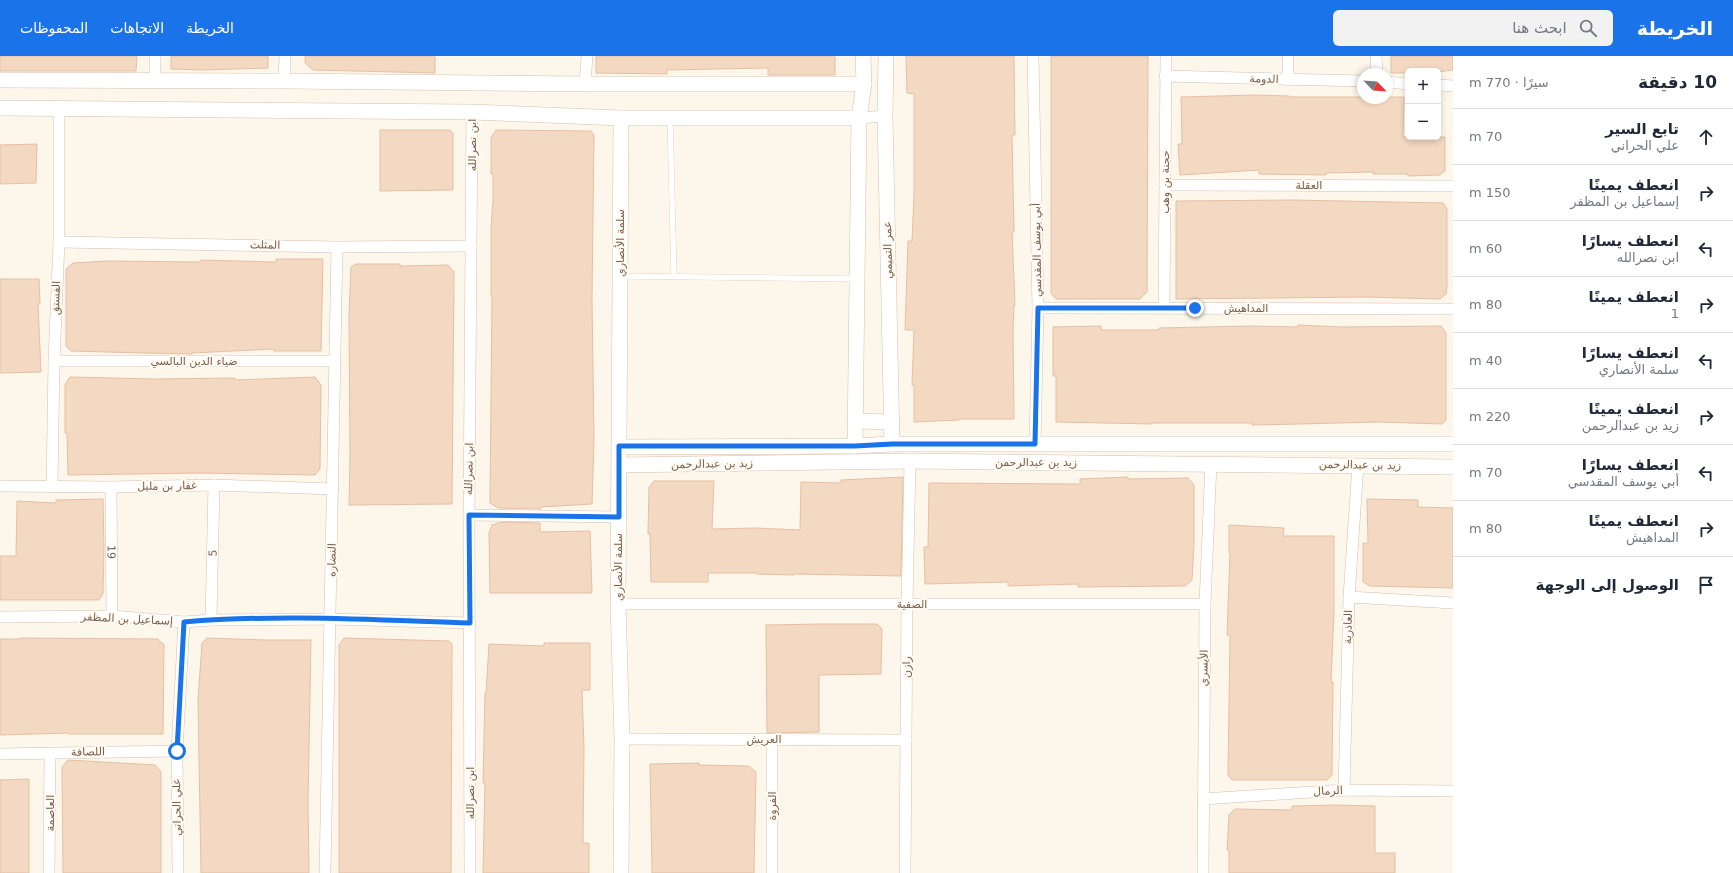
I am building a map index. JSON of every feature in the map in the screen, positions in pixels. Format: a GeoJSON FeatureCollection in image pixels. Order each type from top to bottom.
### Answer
{"type":"FeatureCollection","features":[{"type":"Feature","properties":{"kind":"street"},"geometry":{"type":"LineString","coordinates":[[155,56],[155,81]]}},
{"type":"Feature","properties":{"kind":"street"},"geometry":{"type":"LineString","coordinates":[[284,81],[285,56]]}},
{"type":"Feature","properties":{"kind":"street"},"geometry":{"type":"LineString","coordinates":[[585,84],[586,56]]}},
{"type":"Feature","properties":{"kind":"street"},"geometry":{"type":"LineString","coordinates":[[855,446],[859,118],[864,84],[863,56]]}},
{"type":"Feature","properties":{"kind":"street","name":"عمر التميمي"},"geometry":{"type":"LineString","coordinates":[[886,56],[885,116],[892,444]]}},
{"type":"Feature","properties":{"kind":"street","name":"أبي يوسف المقدسي"},"geometry":{"type":"LineString","coordinates":[[1033,56],[1038,308],[1035,444]]}},
{"type":"Feature","properties":{"kind":"street","name":"حجنة بن وهب"},"geometry":{"type":"LineString","coordinates":[[1164,307],[1166,56]]}},
{"type":"Feature","properties":{"kind":"street"},"geometry":{"type":"LineString","coordinates":[[1288,56],[1288,80]]}},
{"type":"Feature","properties":{"kind":"street"},"geometry":{"type":"LineString","coordinates":[[1376,56],[1377,68]]}},
{"type":"Feature","properties":{"kind":"street","name":"الدومة"},"geometry":{"type":"LineString","coordinates":[[1165,76],[1357,82]]}},
{"type":"Feature","properties":{"kind":"street"},"geometry":{"type":"LineString","coordinates":[[0,80],[585,84],[864,84]]}},
{"type":"Feature","properties":{"kind":"street"},"geometry":{"type":"LineString","coordinates":[[1393,83],[1405,84]]}},
{"type":"Feature","properties":{"kind":"street"},"geometry":{"type":"LineString","coordinates":[[1441,86],[1453,86]]}},
{"type":"Feature","properties":{"kind":"street"},"geometry":{"type":"LineString","coordinates":[[0,108],[59,110],[472,112],[621,118],[859,118],[885,116]]}},
{"type":"Feature","properties":{"kind":"street","name":"الفستق"},"geometry":{"type":"LineString","coordinates":[[52,487],[54,361],[59,242],[59,110]]}},
{"type":"Feature","properties":{"kind":"street","name":"ابن نصرالله"},"geometry":{"type":"LineString","coordinates":[[470,873],[469,515],[472,112]]}},
{"type":"Feature","properties":{"kind":"street","name":"سلمة الأنصاري"},"geometry":{"type":"LineString","coordinates":[[621,118],[618,604],[622,739],[621,873]]}},
{"type":"Feature","properties":{"kind":"street","name":"العقلة"},"geometry":{"type":"LineString","coordinates":[[1165,185],[1453,186]]}},
{"type":"Feature","properties":{"kind":"street","name":"المثلث"},"geometry":{"type":"LineString","coordinates":[[59,242],[337,247],[472,246]]}},
{"type":"Feature","properties":{"kind":"street","name":"النضاره"},"geometry":{"type":"LineString","coordinates":[[325,873],[337,247]]}},
{"type":"Feature","properties":{"kind":"street","name":"المداهيش"},"geometry":{"type":"LineString","coordinates":[[1038,308],[1164,307],[1453,309]]}},
{"type":"Feature","properties":{"kind":"street","name":"ضياء الدين البالسي"},"geometry":{"type":"LineString","coordinates":[[54,361],[334,361]]}},
{"type":"Feature","properties":{"kind":"street"},"geometry":{"type":"LineString","coordinates":[[856,420],[892,422]]}},
{"type":"Feature","properties":{"kind":"street","name":"زيد بن عبدالرحمن"},"geometry":{"type":"LineString","coordinates":[[619,446],[855,446],[892,444],[1453,444]]}},
{"type":"Feature","properties":{"kind":"street","name":"زيد بن عبدالرحمن"},"geometry":{"type":"LineString","coordinates":[[619,465],[910,461],[1212,463],[1453,467]]}},
{"type":"Feature","properties":{"kind":"street","name":"رازن"},"geometry":{"type":"LineString","coordinates":[[905,873],[907,604],[910,461]]}},
{"type":"Feature","properties":{"kind":"street","name":"الأيسري"},"geometry":{"type":"LineString","coordinates":[[1203,873],[1202,799],[1205,604],[1212,463]]}},
{"type":"Feature","properties":{"kind":"street","name":"العاذرية"},"geometry":{"type":"LineString","coordinates":[[1344,790],[1349,597],[1358,465]]}},
{"type":"Feature","properties":{"kind":"street","name":"غفار بن مليل"},"geometry":{"type":"LineString","coordinates":[[0,486],[214,486],[333,489]]}},
{"type":"Feature","properties":{"kind":"street","name":"5"},"geometry":{"type":"LineString","coordinates":[[211,620],[214,486]]}},
{"type":"Feature","properties":{"kind":"street","name":"19"},"geometry":{"type":"LineString","coordinates":[[111,487],[112,616]]}},
{"type":"Feature","properties":{"kind":"street"},"geometry":{"type":"LineString","coordinates":[[469,515],[619,517]]}},
{"type":"Feature","properties":{"kind":"street"},"geometry":{"type":"LineString","coordinates":[[1349,597],[1453,603]]}},
{"type":"Feature","properties":{"kind":"street","name":"الصفية"},"geometry":{"type":"LineString","coordinates":[[618,604],[1205,604]]}},
{"type":"Feature","properties":{"kind":"street","name":"إسماعيل بن المظفر"},"geometry":{"type":"LineString","coordinates":[[0,617],[112,616],[184,622],[211,620],[331,619],[470,623]]}},
{"type":"Feature","properties":{"kind":"street","name":"علي الحراني"},"geometry":{"type":"LineString","coordinates":[[178,873],[177,751],[184,622]]}},
{"type":"Feature","properties":{"kind":"street","name":"العريش"},"geometry":{"type":"LineString","coordinates":[[622,739],[906,740]]}},
{"type":"Feature","properties":{"kind":"street","name":"الفروة"},"geometry":{"type":"LineString","coordinates":[[772,739],[772,873]]}},
{"type":"Feature","properties":{"kind":"street","name":"اللصافة"},"geometry":{"type":"LineString","coordinates":[[0,754],[177,751]]}},
{"type":"Feature","properties":{"kind":"street","name":"العاصمة"},"geometry":{"type":"LineString","coordinates":[[50,753],[50,873]]}},
{"type":"Feature","properties":{"kind":"street","name":"الرمال"},"geometry":{"type":"LineString","coordinates":[[1202,799],[1344,790],[1453,791]]}},
{"type":"Feature","properties":{"kind":"lane"},"geometry":{"type":"LineString","coordinates":[[670,118],[674,276]]}},
{"type":"Feature","properties":{"kind":"lane"},"geometry":{"type":"LineString","coordinates":[[620,276],[857,279]]}},
{"type":"Feature","properties":{"kind":"building"},"geometry":{"type":"Polygon","coordinates":[[[0,56],[137,56],[136,71],[0,71],[0,56]]]}},
{"type":"Feature","properties":{"kind":"building"},"geometry":{"type":"Polygon","coordinates":[[[171,56],[268,56],[268,68],[203,70],[171,69],[171,56]]]}},
{"type":"Feature","properties":{"kind":"building"},"geometry":{"type":"Polygon","coordinates":[[[305,56],[435,56],[435,73],[313,70],[305,63],[305,56]]]}},
{"type":"Feature","properties":{"kind":"building"},"geometry":{"type":"Polygon","coordinates":[[[596,56],[835,56],[835,75],[768,75],[768,68],[667,70],[667,74],[596,73],[596,56]]]}},
{"type":"Feature","properties":{"kind":"building"},"geometry":{"type":"Polygon","coordinates":[[[906,56],[1014,56],[1015,135],[1012,135],[1014,232],[1012,232],[1015,305],[1013,330],[1014,419],[959,419],[914,422],[914,385],[912,385],[914,330],[905,330],[908,241],[912,241],[914,195],[914,94],[907,93],[906,56]]]}},
{"type":"Feature","properties":{"kind":"building"},"geometry":{"type":"Polygon","coordinates":[[[1051,56],[1148,56],[1147,292],[1140,299],[1056,299],[1051,293],[1051,56]]]}},
{"type":"Feature","properties":{"kind":"building"},"geometry":{"type":"Polygon","coordinates":[[[1391,56],[1453,56],[1453,70],[1441,72],[1441,68],[1405,68],[1405,73],[1393,73],[1393,68],[1391,68],[1391,56]]]}},
{"type":"Feature","properties":{"kind":"building"},"geometry":{"type":"Polygon","coordinates":[[[1255,95],[1289,97],[1357,97],[1357,104],[1393,104],[1393,97],[1404,97],[1403,137],[1405,137],[1405,140],[1441,140],[1441,137],[1445,137],[1445,171],[1440,175],[1408,176],[1408,174],[1373,174],[1373,172],[1326,173],[1326,175],[1259,174],[1259,170],[1180,175],[1178,144],[1182,144],[1181,97],[1255,95]]]}},
{"type":"Feature","properties":{"kind":"building"},"geometry":{"type":"Polygon","coordinates":[[[380,130],[450,130],[453,133],[453,190],[380,191],[380,130]]]}},
{"type":"Feature","properties":{"kind":"building"},"geometry":{"type":"Polygon","coordinates":[[[496,130],[591,131],[594,135],[592,299],[594,440],[592,504],[541,507],[541,509],[498,508],[490,503],[492,296],[491,228],[493,200],[491,138],[496,130]]]}},
{"type":"Feature","properties":{"kind":"building"},"geometry":{"type":"Polygon","coordinates":[[[37,144],[36,183],[0,184],[0,145],[37,144]]]}},
{"type":"Feature","properties":{"kind":"building"},"geometry":{"type":"Polygon","coordinates":[[[1293,200],[1443,203],[1447,209],[1446,294],[1440,299],[1366,297],[1176,299],[1176,201],[1293,200]]]}},
{"type":"Feature","properties":{"kind":"building"},"geometry":{"type":"Polygon","coordinates":[[[276,259],[323,259],[321,351],[274,351],[274,349],[192,354],[71,351],[66,346],[66,269],[73,263],[107,261],[201,262],[201,260],[276,262],[276,259]]]}},
{"type":"Feature","properties":{"kind":"building"},"geometry":{"type":"Polygon","coordinates":[[[356,264],[400,264],[400,266],[448,265],[454,272],[452,504],[349,505],[349,316],[351,267],[356,264]]]}},
{"type":"Feature","properties":{"kind":"building"},"geometry":{"type":"Polygon","coordinates":[[[0,279],[39,279],[40,304],[38,304],[41,372],[0,373],[0,279]]]}},
{"type":"Feature","properties":{"kind":"building"},"geometry":{"type":"Polygon","coordinates":[[[1298,325],[1342,327],[1441,326],[1446,333],[1446,420],[1442,424],[1379,422],[1252,425],[1252,423],[1152,424],[1056,422],[1056,376],[1053,376],[1053,327],[1101,326],[1101,330],[1159,330],[1159,328],[1250,326],[1298,327],[1298,325]]]}},
{"type":"Feature","properties":{"kind":"building"},"geometry":{"type":"Polygon","coordinates":[[[70,377],[153,379],[235,378],[235,380],[315,377],[321,385],[320,469],[315,475],[198,473],[68,475],[67,433],[65,433],[65,385],[70,377]]]}},
{"type":"Feature","properties":{"kind":"building"},"geometry":{"type":"Polygon","coordinates":[[[903,477],[901,576],[708,573],[708,582],[651,582],[650,534],[648,534],[649,487],[654,481],[714,481],[712,529],[755,528],[800,530],[801,482],[841,483],[841,480],[903,477]]]}},
{"type":"Feature","properties":{"kind":"building"},"geometry":{"type":"Polygon","coordinates":[[[1128,477],[1128,479],[1188,478],[1194,485],[1194,544],[1192,580],[1185,586],[1078,587],[1078,584],[1008,586],[1008,582],[925,584],[924,547],[928,547],[929,483],[1080,484],[1080,479],[1128,477]]]}},
{"type":"Feature","properties":{"kind":"building"},"geometry":{"type":"Polygon","coordinates":[[[103,499],[103,594],[99,600],[0,600],[0,556],[16,556],[17,501],[56,503],[56,500],[103,499]]]}},
{"type":"Feature","properties":{"kind":"building"},"geometry":{"type":"Polygon","coordinates":[[[1367,499],[1418,500],[1418,507],[1453,508],[1453,588],[1370,586],[1363,582],[1363,543],[1368,543],[1367,499]]]}},
{"type":"Feature","properties":{"kind":"building"},"geometry":{"type":"Polygon","coordinates":[[[502,522],[540,523],[540,532],[590,531],[592,593],[490,593],[489,533],[492,525],[502,522]]]}},
{"type":"Feature","properties":{"kind":"building"},"geometry":{"type":"Polygon","coordinates":[[[1229,525],[1284,528],[1283,536],[1334,536],[1334,612],[1331,682],[1333,682],[1332,775],[1327,780],[1232,780],[1228,775],[1230,635],[1227,635],[1230,553],[1229,525]]]}},
{"type":"Feature","properties":{"kind":"building"},"geometry":{"type":"Polygon","coordinates":[[[877,624],[882,629],[881,674],[819,675],[819,732],[767,733],[766,625],[877,624]]]}},
{"type":"Feature","properties":{"kind":"building"},"geometry":{"type":"Polygon","coordinates":[[[207,638],[311,640],[308,803],[309,873],[201,873],[198,699],[202,643],[207,638]]]}},
{"type":"Feature","properties":{"kind":"building"},"geometry":{"type":"Polygon","coordinates":[[[344,638],[449,641],[452,644],[451,873],[339,873],[339,645],[344,638]]]}},
{"type":"Feature","properties":{"kind":"building"},"geometry":{"type":"Polygon","coordinates":[[[0,639],[158,639],[164,645],[163,734],[69,733],[0,735],[0,639]]]}},
{"type":"Feature","properties":{"kind":"building"},"geometry":{"type":"Polygon","coordinates":[[[544,643],[590,643],[590,690],[582,690],[584,748],[583,843],[589,843],[589,873],[483,873],[485,693],[489,644],[544,646],[544,643]]]}},
{"type":"Feature","properties":{"kind":"building"},"geometry":{"type":"Polygon","coordinates":[[[68,760],[155,765],[161,772],[161,873],[63,873],[62,767],[68,760]]]}},
{"type":"Feature","properties":{"kind":"building"},"geometry":{"type":"Polygon","coordinates":[[[699,763],[699,765],[749,766],[756,772],[754,873],[652,873],[650,764],[699,763]]]}},
{"type":"Feature","properties":{"kind":"building"},"geometry":{"type":"Polygon","coordinates":[[[29,779],[29,873],[0,873],[0,780],[29,779]]]}},
{"type":"Feature","properties":{"kind":"building"},"geometry":{"type":"Polygon","coordinates":[[[1292,806],[1375,806],[1375,853],[1395,853],[1395,873],[1229,873],[1229,850],[1227,850],[1229,815],[1235,809],[1292,810],[1292,806]]]}},
{"type":"Feature","properties":{"kind":"route"},"geometry":{"type":"LineString","coordinates":[[177,751],[184,622],[211,620],[331,619],[470,623],[469,515],[619,517],[619,446],[1035,444],[1038,308],[1195,308]]}}]}
